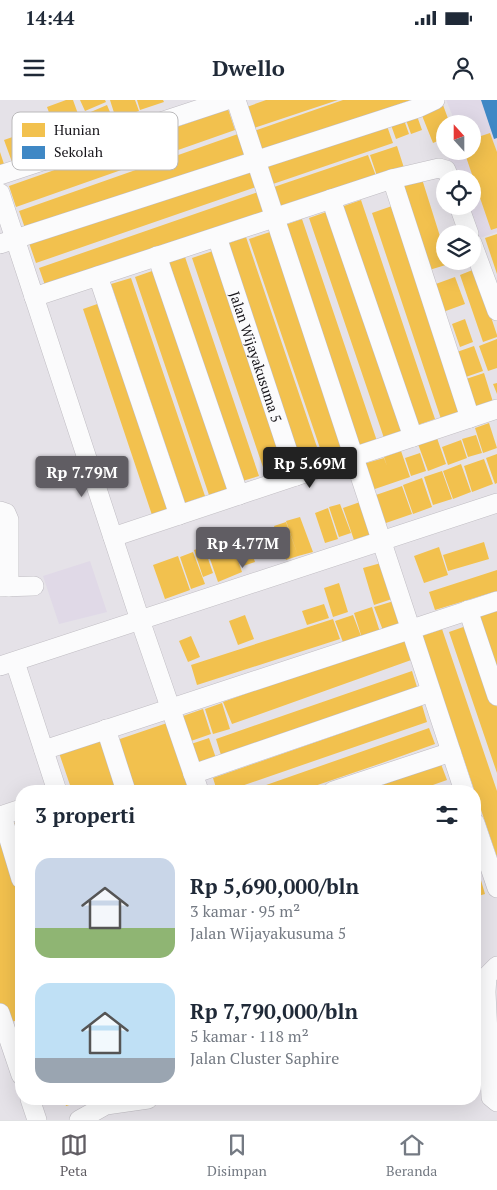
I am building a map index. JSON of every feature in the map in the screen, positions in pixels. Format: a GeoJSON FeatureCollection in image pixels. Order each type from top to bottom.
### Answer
{"type":"FeatureCollection","features":[{"type":"Feature","properties":{"kind":"street"},"geometry":{"type":"LineString","coordinates":[[178,116],[227,100]]}},
{"type":"Feature","properties":{"kind":"street"},"geometry":{"type":"LineString","coordinates":[[236,100],[380,542],[462,785]]}},
{"type":"Feature","properties":{"kind":"street"},"geometry":{"type":"LineString","coordinates":[[7,242],[418,108],[435,100]]}},
{"type":"Feature","properties":{"kind":"street"},"geometry":{"type":"LineString","coordinates":[[34,297],[392,179],[439,168],[446,170]]}},
{"type":"Feature","properties":{"kind":"street"},"geometry":{"type":"LineString","coordinates":[[0,175],[15,170]]}},
{"type":"Feature","properties":{"kind":"street"},"geometry":{"type":"LineString","coordinates":[[392,179],[470,418]]}},
{"type":"Feature","properties":{"kind":"street"},"geometry":{"type":"LineString","coordinates":[[0,193],[7,242],[34,297],[112,537],[196,782],[431,692]]}},
{"type":"Feature","properties":{"kind":"street"},"geometry":{"type":"LineString","coordinates":[[331,199],[413,437]]}},
{"type":"Feature","properties":{"kind":"street","name":"Jalan Wijayakusuma 5"},"geometry":{"type":"LineString","coordinates":[[217,237],[296,476]]}},
{"type":"Feature","properties":{"kind":"street"},"geometry":{"type":"LineString","coordinates":[[157,256],[239,495]]}},
{"type":"Feature","properties":{"kind":"street"},"geometry":{"type":"LineString","coordinates":[[481,267],[497,311]]}},
{"type":"Feature","properties":{"kind":"street"},"geometry":{"type":"LineString","coordinates":[[98,276],[179,515]]}},
{"type":"Feature","properties":{"kind":"street"},"geometry":{"type":"LineString","coordinates":[[112,537],[497,409]]}},
{"type":"Feature","properties":{"kind":"street"},"geometry":{"type":"LineString","coordinates":[[55,785],[44,750],[7,664],[497,503]]}},
{"type":"Feature","properties":{"kind":"street"},"geometry":{"type":"LineString","coordinates":[[0,510],[6,513],[9,520],[4,587],[34,586]]}},
{"type":"Feature","properties":{"kind":"street"},"geometry":{"type":"LineString","coordinates":[[44,750],[497,601]]}},
{"type":"Feature","properties":{"kind":"street"},"geometry":{"type":"LineString","coordinates":[[468,610],[497,696]]}},
{"type":"Feature","properties":{"kind":"street"},"geometry":{"type":"LineString","coordinates":[[106,729],[124,785]]}},
{"type":"Feature","properties":{"kind":"street"},"geometry":{"type":"LineString","coordinates":[[351,785],[451,752]]}},
{"type":"Feature","properties":{"kind":"street"},"geometry":{"type":"LineString","coordinates":[[15,811],[1,816],[15,860]]}},
{"type":"Feature","properties":{"kind":"street"},"geometry":{"type":"LineString","coordinates":[[481,846],[487,868],[497,888]]}},
{"type":"Feature","properties":{"kind":"street"},"geometry":{"type":"LineString","coordinates":[[494,970],[486,992],[492,1035],[491,1097],[497,1102]]}},
{"type":"Feature","properties":{"kind":"street"},"geometry":{"type":"LineString","coordinates":[[7,1023],[15,1053]]}},
{"type":"Feature","properties":{"kind":"street"},"geometry":{"type":"LineString","coordinates":[[32,1105],[37,1120]]}},
{"type":"Feature","properties":{"kind":"street"},"geometry":{"type":"LineString","coordinates":[[90,1113],[106,1105]]}},
{"type":"Feature","properties":{"kind":"shaded area"},"geometry":{"type":"Polygon","coordinates":[[[446,100],[497,100],[497,232],[481,238],[481,225],[472,225],[469,215],[481,215],[481,170],[453,170],[449,160],[481,160],[481,115],[452,115],[446,100]]]}},
{"type":"Feature","properties":{"kind":"shaded area"},"geometry":{"type":"Polygon","coordinates":[[[90,561],[107,612],[59,624],[43,576],[90,561]]]}},
{"type":"Feature","properties":{"kind":"building: Hunian"},"geometry":{"type":"Polygon","coordinates":[[[66,100],[73,100],[77,112],[49,112],[47,107],[66,100]]]}},
{"type":"Feature","properties":{"kind":"building: Hunian"},"geometry":{"type":"Polygon","coordinates":[[[80,100],[105,100],[106,102],[85,111],[80,100]]]}},
{"type":"Feature","properties":{"kind":"building: Hunian"},"geometry":{"type":"Polygon","coordinates":[[[110,100],[135,100],[139,111],[136,112],[114,112],[110,100]]]}},
{"type":"Feature","properties":{"kind":"building: Hunian"},"geometry":{"type":"Polygon","coordinates":[[[137,100],[163,100],[164,102],[140,110],[137,100]]]}},
{"type":"Feature","properties":{"kind":"building: Hunian"},"geometry":{"type":"Polygon","coordinates":[[[266,100],[338,100],[251,129],[244,108],[266,100]]]}},
{"type":"Feature","properties":{"kind":"building: Hunian"},"geometry":{"type":"Polygon","coordinates":[[[343,100],[411,100],[258,153],[251,132],[343,100]]]}},
{"type":"Feature","properties":{"kind":"building: Hunian"},"geometry":{"type":"Polygon","coordinates":[[[107,105],[110,112],[91,112],[107,105]]]}},
{"type":"Feature","properties":{"kind":"building: Hunian"},"geometry":{"type":"Polygon","coordinates":[[[443,105],[447,115],[436,115],[436,142],[433,143],[421,113],[443,105]]]}},
{"type":"Feature","properties":{"kind":"building: Hunian"},"geometry":{"type":"Polygon","coordinates":[[[228,109],[235,130],[178,150],[178,127],[228,109]]]}},
{"type":"Feature","properties":{"kind":"building: Hunian"},"geometry":{"type":"Polygon","coordinates":[[[417,116],[422,130],[411,134],[406,120],[417,116]]]}},
{"type":"Feature","properties":{"kind":"building: Hunian"},"geometry":{"type":"Polygon","coordinates":[[[404,120],[409,134],[396,139],[391,125],[404,120]]]}},
{"type":"Feature","properties":{"kind":"building: Hunian"},"geometry":{"type":"Polygon","coordinates":[[[386,123],[393,143],[270,185],[264,165],[386,123]]]}},
{"type":"Feature","properties":{"kind":"building: Hunian"},"geometry":{"type":"Polygon","coordinates":[[[490,133],[497,152],[497,228],[491,230],[481,201],[481,170],[470,170],[467,160],[481,160],[481,136],[490,133]]]}},
{"type":"Feature","properties":{"kind":"building: Hunian"},"geometry":{"type":"Polygon","coordinates":[[[238,134],[245,154],[26,231],[19,211],[136,170],[178,170],[178,155],[238,134]]]}},
{"type":"Feature","properties":{"kind":"building: Hunian"},"geometry":{"type":"Polygon","coordinates":[[[12,137],[12,162],[4,140],[12,137]]]}},
{"type":"Feature","properties":{"kind":"building: Hunian"},"geometry":{"type":"Polygon","coordinates":[[[397,146],[405,171],[378,179],[370,155],[397,146]]]}},
{"type":"Feature","properties":{"kind":"building: Hunian"},"geometry":{"type":"Polygon","coordinates":[[[0,152],[4,164],[0,165],[0,152]]]}},
{"type":"Feature","properties":{"kind":"building: Hunian"},"geometry":{"type":"Polygon","coordinates":[[[368,155],[376,176],[279,211],[271,188],[368,155]]]}},
{"type":"Feature","properties":{"kind":"building: Hunian"},"geometry":{"type":"Polygon","coordinates":[[[249,166],[256,187],[36,263],[29,243],[249,166]]]}},
{"type":"Feature","properties":{"kind":"building: Hunian"},"geometry":{"type":"Polygon","coordinates":[[[55,170],[121,170],[16,207],[9,186],[55,170]]]}},
{"type":"Feature","properties":{"kind":"building: Hunian"},"geometry":{"type":"Polygon","coordinates":[[[422,179],[436,225],[436,268],[426,271],[400,186],[422,179]]]}},
{"type":"Feature","properties":{"kind":"building: Hunian"},"geometry":{"type":"Polygon","coordinates":[[[258,192],[265,212],[46,288],[39,268],[258,192]]]}},
{"type":"Feature","properties":{"kind":"building: Hunian"},"geometry":{"type":"Polygon","coordinates":[[[361,200],[435,419],[415,426],[341,207],[361,200]]]}},
{"type":"Feature","properties":{"kind":"building: Hunian"},"geometry":{"type":"Polygon","coordinates":[[[392,206],[461,412],[441,419],[372,213],[392,206]]]}},
{"type":"Feature","properties":{"kind":"building: Hunian"},"geometry":{"type":"Polygon","coordinates":[[[329,211],[405,434],[385,441],[309,218],[329,211]]]}},
{"type":"Feature","properties":{"kind":"building: Hunian"},"geometry":{"type":"Polygon","coordinates":[[[302,219],[378,444],[358,451],[282,226],[302,219]]]}},
{"type":"Feature","properties":{"kind":"building: Hunian"},"geometry":{"type":"Polygon","coordinates":[[[270,232],[344,451],[323,457],[249,239],[270,232]]]}},
{"type":"Feature","properties":{"kind":"building: Hunian"},"geometry":{"type":"Polygon","coordinates":[[[497,234],[497,274],[485,238],[497,234]]]}},
{"type":"Feature","properties":{"kind":"building: Hunian"},"geometry":{"type":"Polygon","coordinates":[[[246,237],[320,456],[300,462],[226,244],[246,237]]]}},
{"type":"Feature","properties":{"kind":"building: Hunian"},"geometry":{"type":"Polygon","coordinates":[[[213,251],[287,469],[266,476],[192,258],[213,251]]]}},
{"type":"Feature","properties":{"kind":"building: Hunian"},"geometry":{"type":"Polygon","coordinates":[[[185,257],[259,476],[239,482],[165,264],[185,257]]]}},
{"type":"Feature","properties":{"kind":"building: Hunian"},"geometry":{"type":"Polygon","coordinates":[[[155,270],[230,488],[209,495],[135,277],[155,270]]]}},
{"type":"Feature","properties":{"kind":"building: Hunian"},"geometry":{"type":"Polygon","coordinates":[[[475,270],[497,337],[483,342],[460,275],[475,270]]]}},
{"type":"Feature","properties":{"kind":"building: Hunian"},"geometry":{"type":"Polygon","coordinates":[[[455,277],[465,304],[443,312],[433,285],[455,277]]]}},
{"type":"Feature","properties":{"kind":"building: Hunian"},"geometry":{"type":"Polygon","coordinates":[[[131,278],[205,496],[185,503],[111,284],[131,278]]]}},
{"type":"Feature","properties":{"kind":"building: Hunian"},"geometry":{"type":"Polygon","coordinates":[[[103,302],[172,508],[152,515],[83,309],[103,302]]]}},
{"type":"Feature","properties":{"kind":"building: Hunian"},"geometry":{"type":"Polygon","coordinates":[[[465,319],[473,342],[460,347],[452,324],[465,319]]]}},
{"type":"Feature","properties":{"kind":"building: Hunian"},"geometry":{"type":"Polygon","coordinates":[[[497,339],[497,368],[488,371],[479,346],[497,339]]]}},
{"type":"Feature","properties":{"kind":"building: Hunian"},"geometry":{"type":"Polygon","coordinates":[[[474,346],[483,371],[463,378],[454,353],[474,346]]]}},
{"type":"Feature","properties":{"kind":"building: Hunian"},"geometry":{"type":"Polygon","coordinates":[[[484,373],[493,402],[472,408],[463,380],[484,373]]]}},
{"type":"Feature","properties":{"kind":"building: Hunian"},"geometry":{"type":"Polygon","coordinates":[[[497,383],[497,394],[493,384],[497,383]]]}},
{"type":"Feature","properties":{"kind":"building: Hunian"},"geometry":{"type":"Polygon","coordinates":[[[489,423],[497,448],[483,453],[475,428],[489,423]]]}},
{"type":"Feature","properties":{"kind":"building: Hunian"},"geometry":{"type":"Polygon","coordinates":[[[476,435],[482,453],[468,457],[462,439],[476,435]]]}},
{"type":"Feature","properties":{"kind":"building: Hunian"},"geometry":{"type":"Polygon","coordinates":[[[437,438],[446,464],[428,471],[418,444],[437,438]]]}},
{"type":"Feature","properties":{"kind":"building: Hunian"},"geometry":{"type":"Polygon","coordinates":[[[461,440],[467,458],[448,465],[442,447],[461,440]]]}},
{"type":"Feature","properties":{"kind":"building: Hunian"},"geometry":{"type":"Polygon","coordinates":[[[401,451],[410,477],[372,490],[363,464],[384,458],[387,466],[384,457],[401,451]]]}},
{"type":"Feature","properties":{"kind":"building: Hunian"},"geometry":{"type":"Polygon","coordinates":[[[420,453],[426,471],[411,476],[405,458],[420,453]]]}},
{"type":"Feature","properties":{"kind":"building: Hunian"},"geometry":{"type":"Polygon","coordinates":[[[497,454],[497,483],[495,484],[486,458],[497,454]]]}},
{"type":"Feature","properties":{"kind":"building: Hunian"},"geometry":{"type":"Polygon","coordinates":[[[484,459],[493,484],[472,492],[464,466],[484,459]]]}},
{"type":"Feature","properties":{"kind":"building: Hunian"},"geometry":{"type":"Polygon","coordinates":[[[461,464],[471,492],[453,499],[443,471],[461,464]]]}},
{"type":"Feature","properties":{"kind":"building: Hunian"},"geometry":{"type":"Polygon","coordinates":[[[442,471],[452,499],[433,505],[424,477],[442,471]]]}},
{"type":"Feature","properties":{"kind":"building: Hunian"},"geometry":{"type":"Polygon","coordinates":[[[422,478],[432,507],[413,514],[403,485],[422,478]]]}},
{"type":"Feature","properties":{"kind":"building: Hunian"},"geometry":{"type":"Polygon","coordinates":[[[402,486],[412,514],[383,524],[373,496],[402,486]]]}},
{"type":"Feature","properties":{"kind":"building: Hunian"},"geometry":{"type":"Polygon","coordinates":[[[360,502],[372,534],[354,540],[343,508],[360,502]]]}},
{"type":"Feature","properties":{"kind":"building: Hunian"},"geometry":{"type":"Polygon","coordinates":[[[340,504],[351,533],[339,537],[329,507],[340,504]]]}},
{"type":"Feature","properties":{"kind":"building: Hunian"},"geometry":{"type":"Polygon","coordinates":[[[328,508],[338,539],[325,543],[315,513],[328,508]]]}},
{"type":"Feature","properties":{"kind":"building: Hunian"},"geometry":{"type":"Polygon","coordinates":[[[300,517],[313,552],[298,556],[286,521],[300,517]]]}},
{"type":"Feature","properties":{"kind":"building: Hunian"},"geometry":{"type":"Polygon","coordinates":[[[286,522],[298,556],[286,560],[274,526],[286,522]]]}},
{"type":"Feature","properties":{"kind":"building: Hunian"},"geometry":{"type":"Polygon","coordinates":[[[245,532],[255,562],[243,566],[233,536],[245,532]]]}},
{"type":"Feature","properties":{"kind":"building: Hunian"},"geometry":{"type":"Polygon","coordinates":[[[230,537],[242,572],[218,582],[209,556],[221,552],[218,542],[230,537]]]}},
{"type":"Feature","properties":{"kind":"building: Hunian"},"geometry":{"type":"Polygon","coordinates":[[[484,542],[489,559],[448,571],[443,555],[484,542]]]}},
{"type":"Feature","properties":{"kind":"building: Hunian"},"geometry":{"type":"Polygon","coordinates":[[[204,547],[213,573],[203,577],[194,550],[204,547]]]}},
{"type":"Feature","properties":{"kind":"building: Hunian"},"geometry":{"type":"Polygon","coordinates":[[[439,547],[448,575],[424,583],[414,556],[439,547]]]}},
{"type":"Feature","properties":{"kind":"building: Hunian"},"geometry":{"type":"Polygon","coordinates":[[[193,552],[205,584],[191,589],[180,557],[193,552]]]}},
{"type":"Feature","properties":{"kind":"building: Hunian"},"geometry":{"type":"Polygon","coordinates":[[[178,556],[190,590],[165,599],[153,565],[178,556]]]}},
{"type":"Feature","properties":{"kind":"building: Hunian"},"geometry":{"type":"Polygon","coordinates":[[[381,563],[392,599],[374,605],[363,568],[381,563]]]}},
{"type":"Feature","properties":{"kind":"building: Hunian"},"geometry":{"type":"Polygon","coordinates":[[[497,570],[497,591],[435,610],[429,592],[497,570]]]}},
{"type":"Feature","properties":{"kind":"building: Hunian"},"geometry":{"type":"Polygon","coordinates":[[[339,583],[348,612],[333,617],[324,588],[339,583]]]}},
{"type":"Feature","properties":{"kind":"building: Hunian"},"geometry":{"type":"Polygon","coordinates":[[[394,601],[403,626],[384,633],[374,607],[394,601]]]}},
{"type":"Feature","properties":{"kind":"building: Hunian"},"geometry":{"type":"Polygon","coordinates":[[[324,604],[329,618],[307,625],[302,611],[324,604]]]}},
{"type":"Feature","properties":{"kind":"building: Hunian"},"geometry":{"type":"Polygon","coordinates":[[[372,607],[380,632],[362,638],[354,613],[372,607]]]}},
{"type":"Feature","properties":{"kind":"building: Hunian"},"geometry":{"type":"Polygon","coordinates":[[[496,609],[497,612],[497,678],[476,616],[496,609]]]}},
{"type":"Feature","properties":{"kind":"building: Hunian"},"geometry":{"type":"Polygon","coordinates":[[[245,615],[254,639],[238,645],[229,621],[245,615]]]}},
{"type":"Feature","properties":{"kind":"building: Hunian"},"geometry":{"type":"Polygon","coordinates":[[[353,615],[361,636],[343,642],[335,621],[353,615]]]}},
{"type":"Feature","properties":{"kind":"building: Hunian"},"geometry":{"type":"Polygon","coordinates":[[[333,619],[340,639],[197,685],[191,665],[333,619]]]}},
{"type":"Feature","properties":{"kind":"building: Hunian"},"geometry":{"type":"Polygon","coordinates":[[[469,625],[497,707],[497,773],[449,632],[469,625]]]}},
{"type":"Feature","properties":{"kind":"building: Hunian"},"geometry":{"type":"Polygon","coordinates":[[[442,629],[497,791],[497,857],[481,810],[481,785],[473,785],[422,636],[442,629]]]}},
{"type":"Feature","properties":{"kind":"building: Hunian"},"geometry":{"type":"Polygon","coordinates":[[[191,636],[200,657],[188,662],[179,641],[191,636]]]}},
{"type":"Feature","properties":{"kind":"building: Hunian"},"geometry":{"type":"Polygon","coordinates":[[[406,636],[414,659],[232,724],[223,702],[406,636]]]}},
{"type":"Feature","properties":{"kind":"building: Hunian"},"geometry":{"type":"Polygon","coordinates":[[[412,671],[417,687],[221,755],[216,739],[412,671]]]}},
{"type":"Feature","properties":{"kind":"building: Hunian"},"geometry":{"type":"Polygon","coordinates":[[[222,703],[230,729],[213,734],[205,709],[222,703]]]}},
{"type":"Feature","properties":{"kind":"building: Hunian"},"geometry":{"type":"Polygon","coordinates":[[[422,705],[427,722],[244,785],[215,785],[213,778],[422,705]]]}},
{"type":"Feature","properties":{"kind":"building: Hunian"},"geometry":{"type":"Polygon","coordinates":[[[203,709],[211,734],[191,741],[183,716],[203,709]]]}},
{"type":"Feature","properties":{"kind":"building: Hunian"},"geometry":{"type":"Polygon","coordinates":[[[170,722],[191,785],[132,785],[117,740],[170,722]]]}},
{"type":"Feature","properties":{"kind":"building: Hunian"},"geometry":{"type":"Polygon","coordinates":[[[429,728],[435,744],[318,785],[266,785],[429,728]]]}},
{"type":"Feature","properties":{"kind":"building: Hunian"},"geometry":{"type":"Polygon","coordinates":[[[101,733],[119,785],[70,785],[57,747],[101,733]]]}},
{"type":"Feature","properties":{"kind":"building: Hunian"},"geometry":{"type":"Polygon","coordinates":[[[209,738],[217,761],[199,768],[191,744],[209,738]]]}},
{"type":"Feature","properties":{"kind":"building: Hunian"},"geometry":{"type":"Polygon","coordinates":[[[441,764],[447,780],[433,785],[382,785],[441,764]]]}},
{"type":"Feature","properties":{"kind":"building: Hunian"},"geometry":{"type":"Polygon","coordinates":[[[15,823],[15,850],[7,825],[15,823]]]}},
{"type":"Feature","properties":{"kind":"building: Hunian"},"geometry":{"type":"Polygon","coordinates":[[[0,832],[15,876],[15,1021],[5,1024],[0,1008],[0,832]]]}},
{"type":"Feature","properties":{"kind":"building: Hunian"},"geometry":{"type":"Polygon","coordinates":[[[481,880],[485,894],[481,895],[481,880]]]}},
{"type":"Feature","properties":{"kind":"building: Sekolah"},"geometry":{"type":"Polygon","coordinates":[[[481,100],[497,100],[497,138],[494,139],[481,100]]]}}]}
